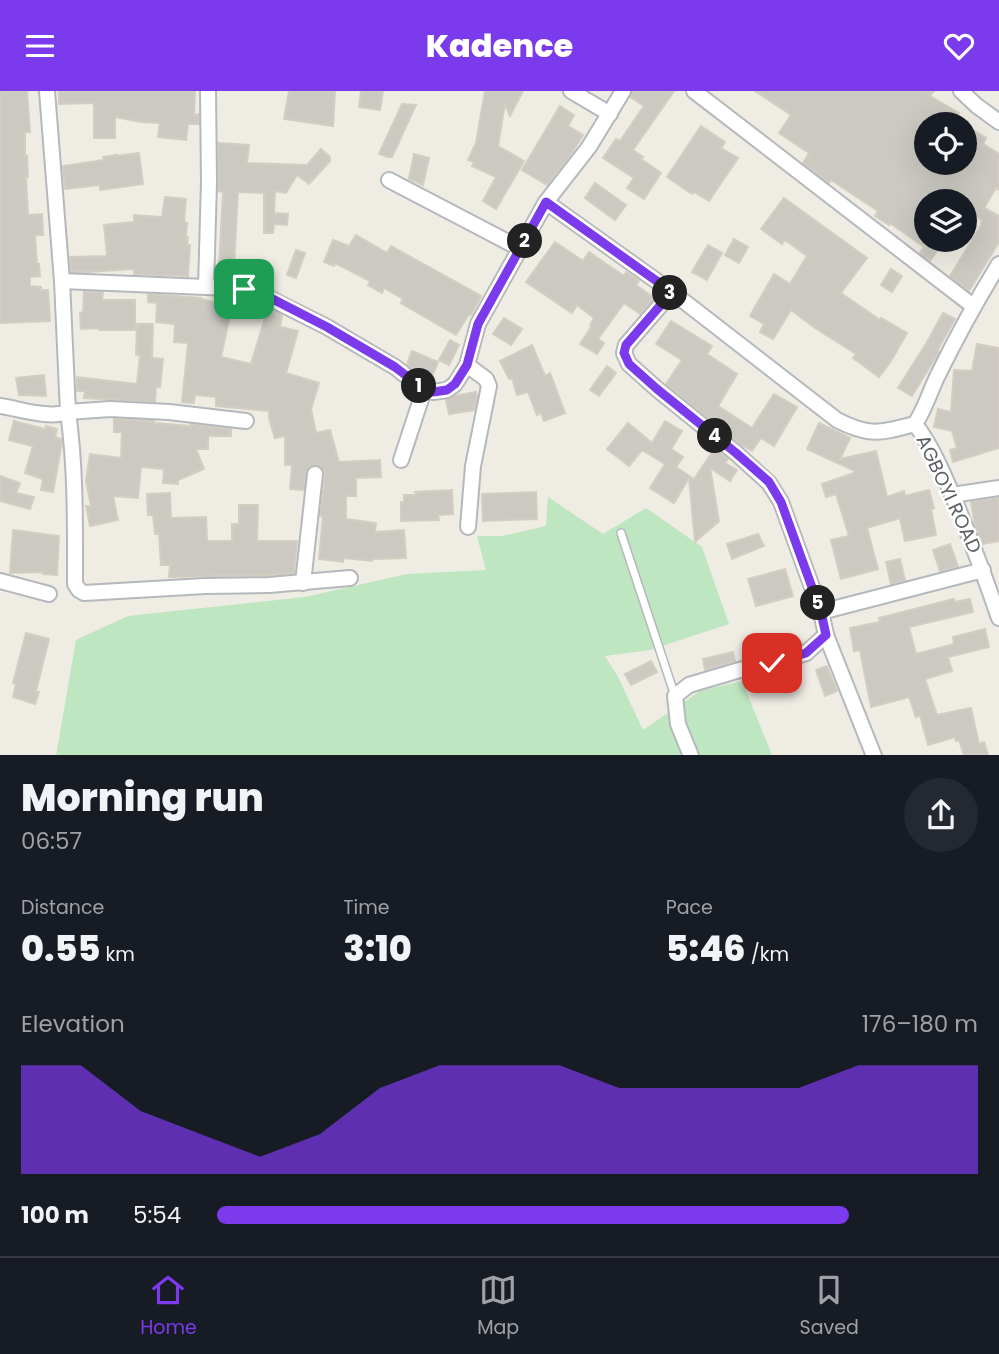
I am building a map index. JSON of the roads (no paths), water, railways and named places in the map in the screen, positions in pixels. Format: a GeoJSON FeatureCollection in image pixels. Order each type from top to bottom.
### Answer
{"type":"FeatureCollection","features":[{"type":"Feature","properties":{"kind":"street"},"geometry":{"type":"LineString","coordinates":[[47,91],[71,431],[75,584],[85,593],[269,585],[350,578]]}},
{"type":"Feature","properties":{"kind":"street"},"geometry":{"type":"LineString","coordinates":[[206,287],[208,91]]}},
{"type":"Feature","properties":{"kind":"street"},"geometry":{"type":"LineString","coordinates":[[571,91],[610,114]]}},
{"type":"Feature","properties":{"kind":"street"},"geometry":{"type":"LineString","coordinates":[[61,281],[244,289],[261,293],[395,367],[425,390],[447,390],[455,384],[467,365],[478,324],[546,202],[589,148],[623,91]]}},
{"type":"Feature","properties":{"kind":"street"},"geometry":{"type":"LineString","coordinates":[[694,91],[973,306]]}},
{"type":"Feature","properties":{"kind":"street"},"geometry":{"type":"LineString","coordinates":[[961,91],[999,122]]}},
{"type":"Feature","properties":{"kind":"street"},"geometry":{"type":"LineString","coordinates":[[389,180],[521,249]]}},
{"type":"Feature","properties":{"kind":"street"},"geometry":{"type":"LineString","coordinates":[[546,202],[672,292],[837,420],[856,430],[873,432],[915,424]]}},
{"type":"Feature","properties":{"kind":"street","name":"AGBOYI ROAD"},"geometry":{"type":"LineString","coordinates":[[999,264],[973,306],[937,378],[923,413],[915,424],[927,439],[952,495],[983,570],[999,618]]}},
{"type":"Feature","properties":{"kind":"street"},"geometry":{"type":"LineString","coordinates":[[672,292],[626,345],[624,353],[629,364],[657,389],[769,482],[781,502],[821,612],[826,635],[874,755]]}},
{"type":"Feature","properties":{"kind":"street"},"geometry":{"type":"LineString","coordinates":[[467,365],[486,379],[489,386],[473,466],[468,527]]}},
{"type":"Feature","properties":{"kind":"street"},"geometry":{"type":"LineString","coordinates":[[401,460],[425,390]]}},
{"type":"Feature","properties":{"kind":"street"},"geometry":{"type":"LineString","coordinates":[[0,406],[43,414],[110,409],[169,412],[246,421]]}},
{"type":"Feature","properties":{"kind":"street"},"geometry":{"type":"LineString","coordinates":[[303,583],[315,474]]}},
{"type":"Feature","properties":{"kind":"street"},"geometry":{"type":"LineString","coordinates":[[952,495],[999,488]]}},
{"type":"Feature","properties":{"kind":"street"},"geometry":{"type":"LineString","coordinates":[[821,612],[983,570]]}},
{"type":"Feature","properties":{"kind":"street"},"geometry":{"type":"LineString","coordinates":[[0,581],[49,594]]}},
{"type":"Feature","properties":{"kind":"street"},"geometry":{"type":"LineString","coordinates":[[691,755],[678,724],[676,696],[689,685],[806,653],[826,635]]}},
{"type":"Feature","properties":{"kind":"lane"},"geometry":{"type":"LineString","coordinates":[[621,533],[676,696]]}}]}
